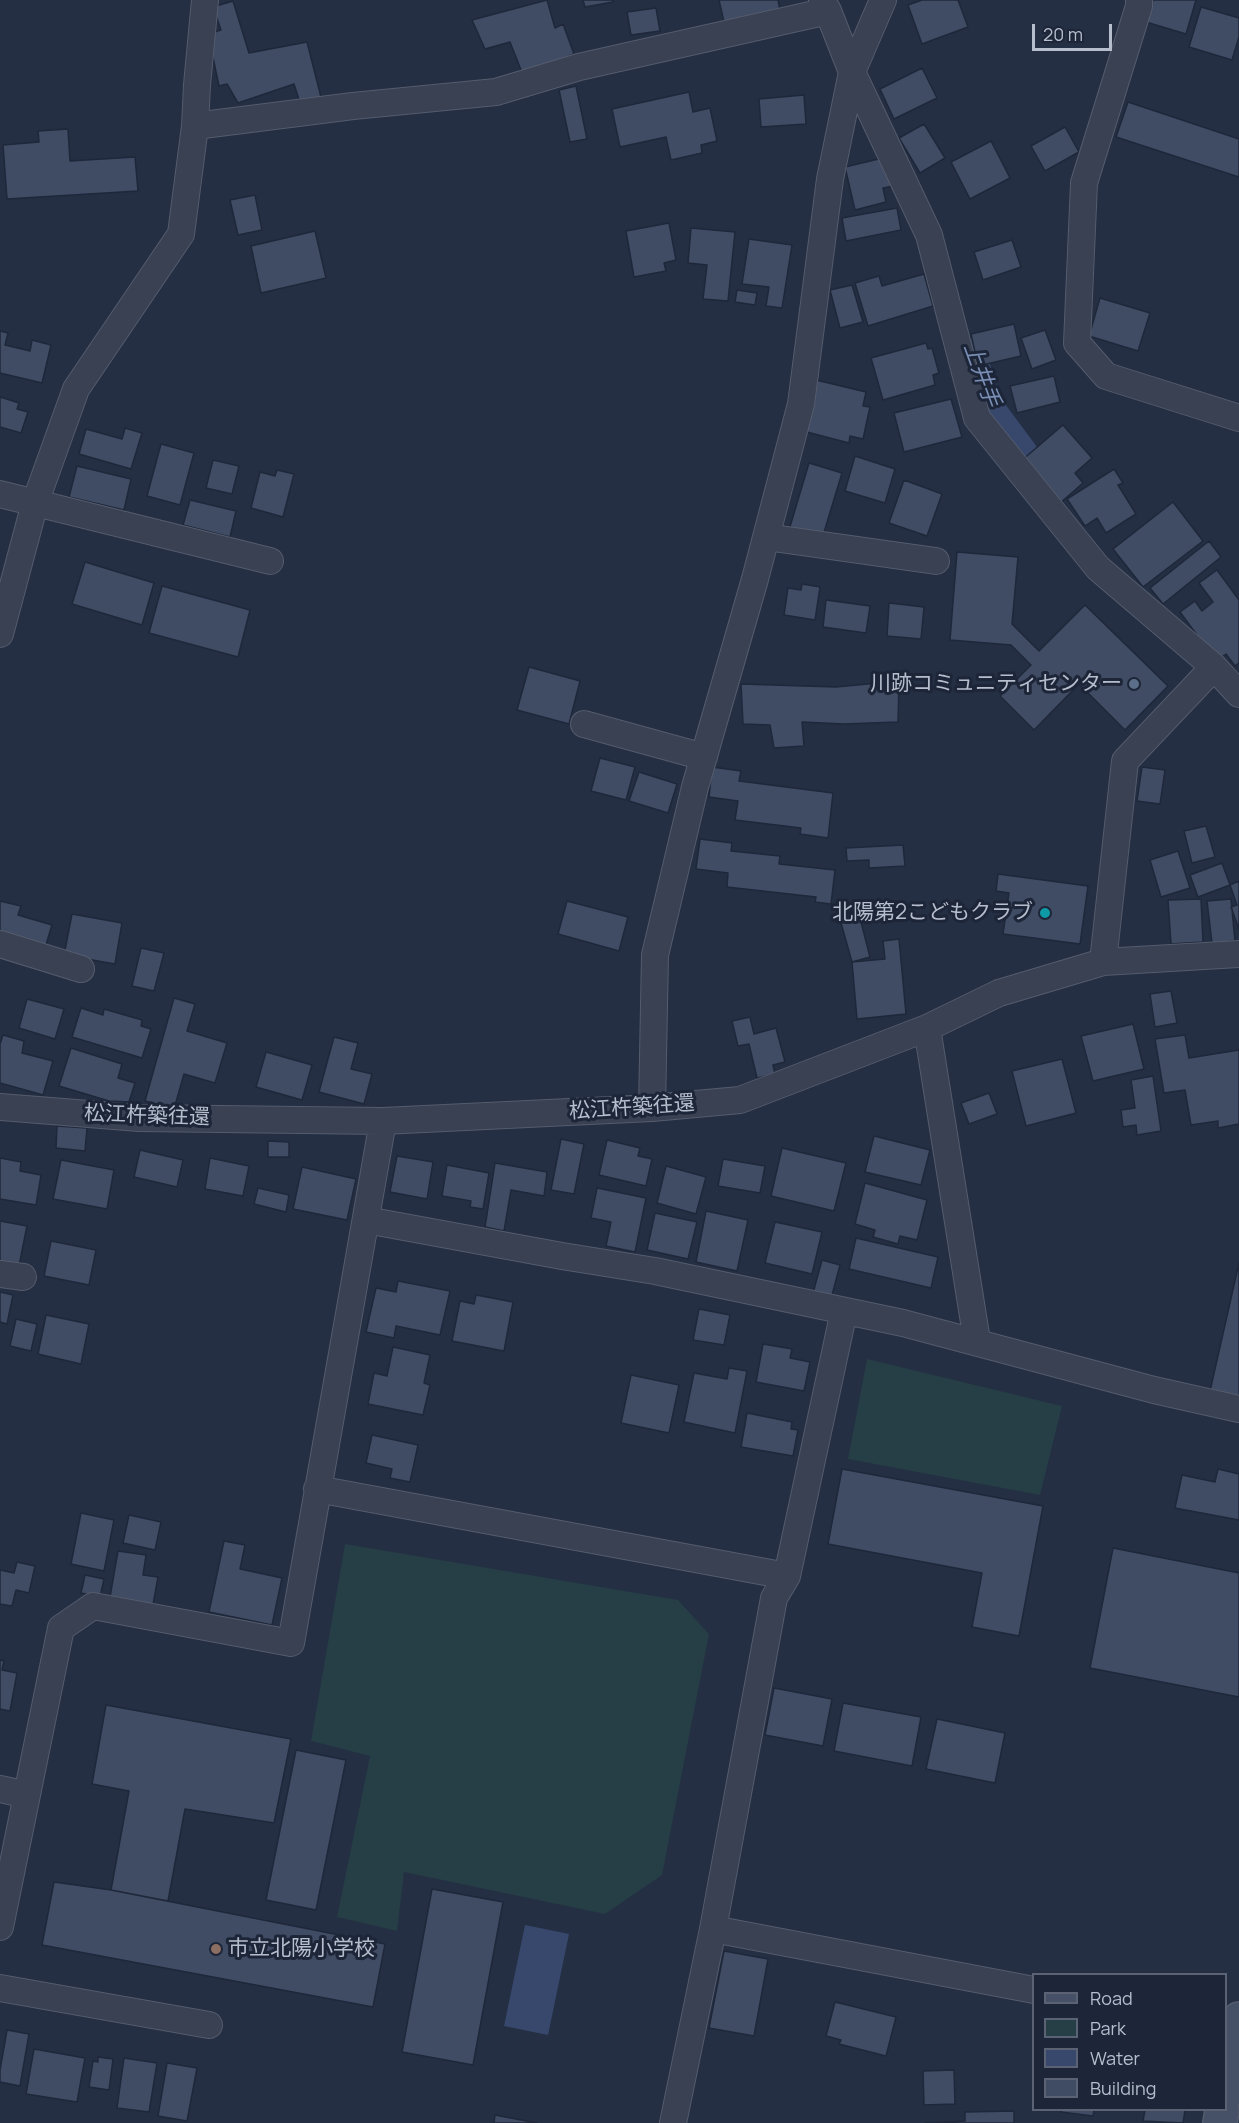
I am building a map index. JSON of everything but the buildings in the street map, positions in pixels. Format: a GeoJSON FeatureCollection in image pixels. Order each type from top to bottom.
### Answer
{"type":"FeatureCollection","features":[{"type":"Feature","properties":{"kind":"street"},"geometry":{"type":"LineString","coordinates":[[0,634],[35,503],[76,389],[181,234],[195,126],[196,85],[205,0]]}},
{"type":"Feature","properties":{"kind":"street"},"geometry":{"type":"LineString","coordinates":[[652,1108],[655,955],[704,756],[801,404],[830,178],[852,72],[883,0]]}},
{"type":"Feature","properties":{"kind":"street"},"geometry":{"type":"LineString","coordinates":[[1139,0],[1084,183],[1077,343],[1106,376],[1239,418]]}},
{"type":"Feature","properties":{"kind":"street"},"geometry":{"type":"LineString","coordinates":[[195,126],[353,106],[496,92],[579,67],[825,5],[852,72],[929,235],[977,418],[1098,568],[1214,666],[1239,694]]}},
{"type":"Feature","properties":{"kind":"street"},"geometry":{"type":"LineString","coordinates":[[0,494],[270,561]]}},
{"type":"Feature","properties":{"kind":"street"},"geometry":{"type":"LineString","coordinates":[[766,537],[936,561]]}},
{"type":"Feature","properties":{"kind":"street"},"geometry":{"type":"LineString","coordinates":[[1103,962],[1125,761],[1214,666]]}},
{"type":"Feature","properties":{"kind":"street"},"geometry":{"type":"LineString","coordinates":[[584,724],[704,756]]}},
{"type":"Feature","properties":{"kind":"street"},"geometry":{"type":"LineString","coordinates":[[0,944],[81,969]]}},
{"type":"Feature","properties":{"kind":"street","name":"松江杵築往還"},"geometry":{"type":"LineString","coordinates":[[0,1107],[139,1118],[383,1121],[652,1108],[740,1100],[927,1028],[999,993],[1103,962],[1239,954]]}},
{"type":"Feature","properties":{"kind":"street"},"geometry":{"type":"LineString","coordinates":[[927,1028],[977,1341]]}},
{"type":"Feature","properties":{"kind":"street"},"geometry":{"type":"LineString","coordinates":[[0,1927],[61,1628],[93,1606],[291,1643],[383,1121]]}},
{"type":"Feature","properties":{"kind":"street"},"geometry":{"type":"LineString","coordinates":[[366,1220],[562,1256],[655,1270],[903,1323],[1239,1409]]}},
{"type":"Feature","properties":{"kind":"street"},"geometry":{"type":"LineString","coordinates":[[673,2123],[713,1929],[774,1598],[787,1576],[844,1311]]}},
{"type":"Feature","properties":{"kind":"street"},"geometry":{"type":"LineString","coordinates":[[317,1489],[787,1576]]}},
{"type":"Feature","properties":{"kind":"street"},"geometry":{"type":"LineString","coordinates":[[0,1789],[27,1795]]}},
{"type":"Feature","properties":{"kind":"street"},"geometry":{"type":"LineString","coordinates":[[713,1929],[1032,1990]]}},
{"type":"Feature","properties":{"kind":"street"},"geometry":{"type":"LineString","coordinates":[[0,1988],[209,2025]]}},
{"type":"Feature","properties":{"kind":"street"},"geometry":{"type":"LineString","coordinates":[[1227,2086],[1235,2026]]}},
{"type":"Feature","properties":{"kind":"green space"},"geometry":{"type":"Polygon","coordinates":[[[867,1359],[1062,1406],[1040,1495],[848,1459],[867,1359]]]}},
{"type":"Feature","properties":{"kind":"green space"},"geometry":{"type":"Polygon","coordinates":[[[345,1544],[678,1600],[709,1634],[662,1875],[605,1914],[404,1872],[397,1931],[337,1917],[370,1756],[311,1741],[345,1544]]]}},
{"type":"Feature","properties":{"kind":"water"},"geometry":{"type":"Polygon","coordinates":[[[525,1925],[569,1934],[548,2035],[504,2026],[525,1925]]]}},
{"type":"Feature","properties":{"kind":"waterway","name":"上井手"},"geometry":{"type":"LineString","coordinates":[[972,353],[987,403],[1050,488]]}},
{"type":"Feature","properties":{"kind":"place","name":"川跡コミュニティセンター"},"geometry":{"type":"Point","coordinates":[1134,684]}},
{"type":"Feature","properties":{"kind":"place","name":"北陽第2こどもクラブ"},"geometry":{"type":"Point","coordinates":[1045,913]}},
{"type":"Feature","properties":{"kind":"place","name":"市立北陽小学校"},"geometry":{"type":"Point","coordinates":[216,1949]}}]}
